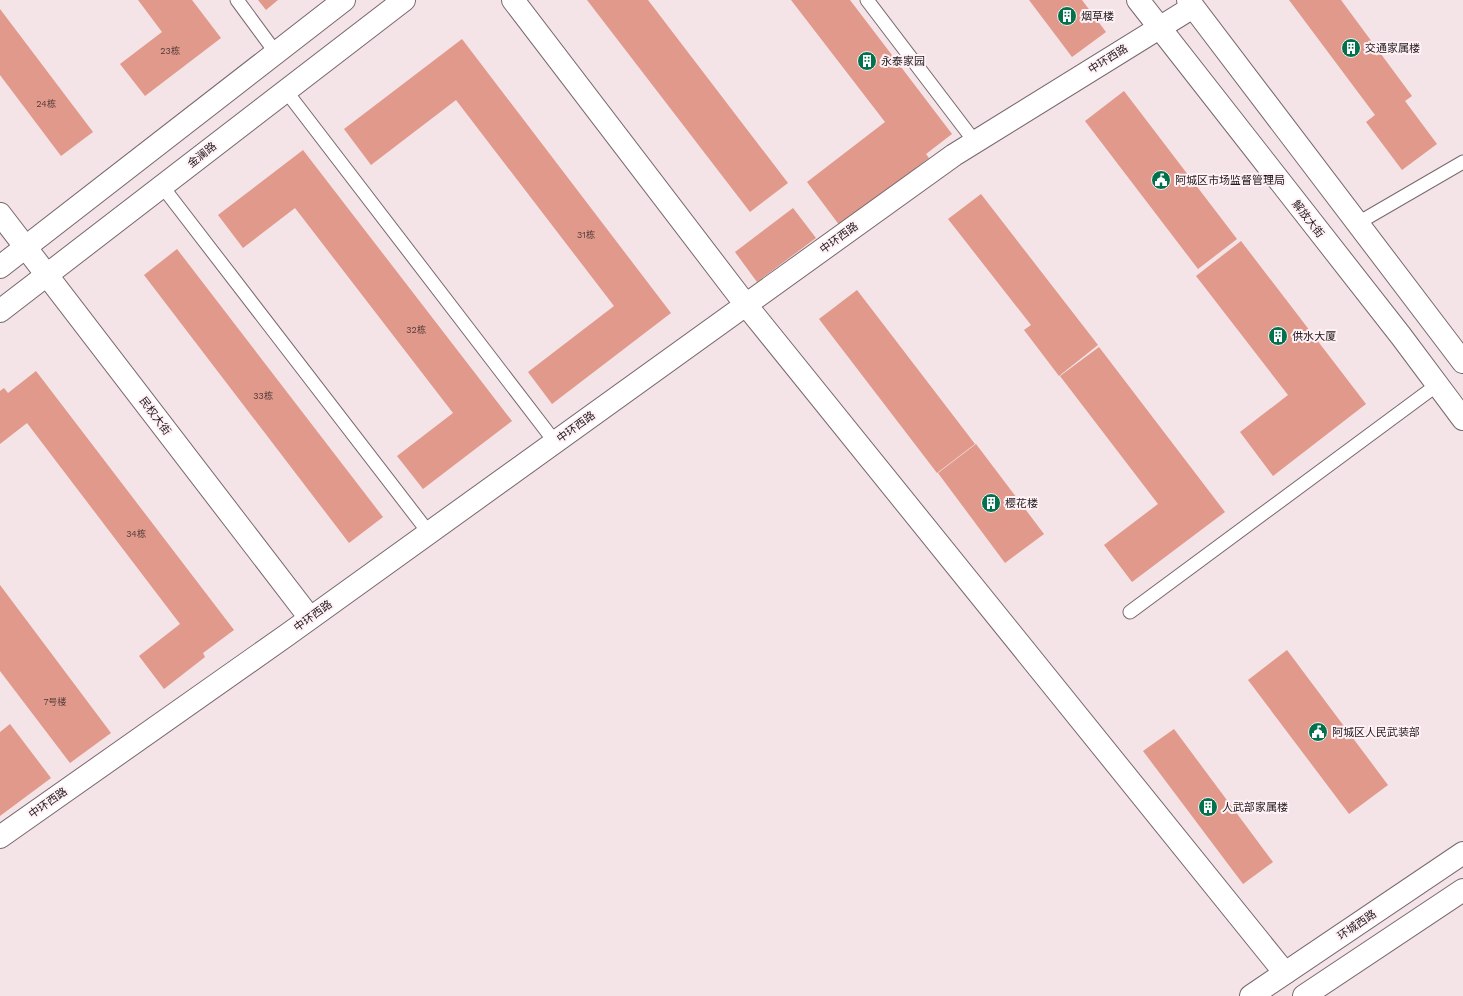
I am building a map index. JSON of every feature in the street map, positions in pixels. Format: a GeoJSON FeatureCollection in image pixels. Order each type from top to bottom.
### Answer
{"type":"FeatureCollection","features":[{"type":"Feature","properties":{"kind":"street"},"geometry":{"type":"LineString","coordinates":[[0,267],[344,0]]}},
{"type":"Feature","properties":{"kind":"street","name":"金澜路"},"geometry":{"type":"LineString","coordinates":[[0,311],[404,0]]}},
{"type":"Feature","properties":{"kind":"street"},"geometry":{"type":"LineString","coordinates":[[512,0],[746,305],[1285,973]]}},
{"type":"Feature","properties":{"kind":"street","name":"解放大街"},"geometry":{"type":"LineString","coordinates":[[1138,0],[1158,28],[1463,419]]}},
{"type":"Feature","properties":{"kind":"street"},"geometry":{"type":"LineString","coordinates":[[1196,2],[1358,224],[1463,362]]}},
{"type":"Feature","properties":{"kind":"street","name":"中环西路"},"geometry":{"type":"LineString","coordinates":[[0,837],[429,533],[954,155],[1158,28],[1196,2]]}},
{"type":"Feature","properties":{"kind":"street","name":"民权大街"},"geometry":{"type":"LineString","coordinates":[[0,214],[310,618]]}},
{"type":"Feature","properties":{"kind":"street","name":"环城西路"},"geometry":{"type":"LineString","coordinates":[[1251,996],[1463,853]]}},
{"type":"Feature","properties":{"kind":"street"},"geometry":{"type":"LineString","coordinates":[[1304,996],[1463,890]]}},
{"type":"Feature","properties":{"kind":"lane"},"geometry":{"type":"LineString","coordinates":[[237,0],[276,53]]}},
{"type":"Feature","properties":{"kind":"lane"},"geometry":{"type":"LineString","coordinates":[[867,0],[975,142]]}},
{"type":"Feature","properties":{"kind":"lane"},"geometry":{"type":"LineString","coordinates":[[286,91],[555,442]]}},
{"type":"Feature","properties":{"kind":"lane"},"geometry":{"type":"LineString","coordinates":[[1358,224],[1463,162]]}},
{"type":"Feature","properties":{"kind":"lane"},"geometry":{"type":"LineString","coordinates":[[162,186],[429,533]]}},
{"type":"Feature","properties":{"kind":"lane"},"geometry":{"type":"LineString","coordinates":[[1130,612],[1437,384]]}},
{"type":"Feature","properties":{"kind":"building"},"geometry":{"type":"Polygon","coordinates":[[[138,0],[192,0],[221,38],[145,96],[120,64],[162,32],[138,0]]]}},
{"type":"Feature","properties":{"kind":"building"},"geometry":{"type":"Polygon","coordinates":[[[258,0],[278,0],[266,10],[258,0]]]}},
{"type":"Feature","properties":{"kind":"building"},"geometry":{"type":"Polygon","coordinates":[[[587,0],[648,0],[788,183],[750,212],[587,0]]]}},
{"type":"Feature","properties":{"kind":"building","name":"永泰家园"},"geometry":{"type":"Polygon","coordinates":[[[791,0],[850,0],[952,134],[926,154],[929,158],[840,226],[807,182],[885,122],[791,0]]]}},
{"type":"Feature","properties":{"kind":"building","name":"烟草楼"},"geometry":{"type":"Polygon","coordinates":[[[1029,0],[1082,0],[1106,32],[1072,57],[1029,0]]]}},
{"type":"Feature","properties":{"kind":"building","name":"交通家属楼"},"geometry":{"type":"Polygon","coordinates":[[[1289,0],[1341,0],[1412,96],[1405,101],[1437,144],[1402,170],[1366,122],[1375,115],[1289,0]]]}},
{"type":"Feature","properties":{"kind":"building"},"geometry":{"type":"Polygon","coordinates":[[[0,9],[93,132],[61,156],[0,75],[0,9]]]}},
{"type":"Feature","properties":{"kind":"building"},"geometry":{"type":"Polygon","coordinates":[[[462,39],[671,313],[552,404],[528,372],[614,306],[456,100],[371,165],[344,129],[462,39]]]}},
{"type":"Feature","properties":{"kind":"building","name":"阿城区市场监督管理局"},"geometry":{"type":"Polygon","coordinates":[[[1124,91],[1237,239],[1198,269],[1085,121],[1124,91]]]}},
{"type":"Feature","properties":{"kind":"building"},"geometry":{"type":"Polygon","coordinates":[[[303,150],[512,421],[423,489],[397,456],[453,413],[295,208],[243,248],[218,215],[303,150]]]}},
{"type":"Feature","properties":{"kind":"building"},"geometry":{"type":"Polygon","coordinates":[[[981,194],[1098,345],[1059,376],[1024,330],[1031,325],[948,219],[981,194]]]}},
{"type":"Feature","properties":{"kind":"building"},"geometry":{"type":"Polygon","coordinates":[[[793,208],[816,238],[757,282],[735,252],[793,208]]]}},
{"type":"Feature","properties":{"kind":"building","name":"供水大厦"},"geometry":{"type":"Polygon","coordinates":[[[1241,241],[1366,404],[1273,476],[1240,432],[1288,395],[1196,276],[1241,241]]]}},
{"type":"Feature","properties":{"kind":"building"},"geometry":{"type":"Polygon","coordinates":[[[177,249],[383,517],[349,543],[144,275],[177,249]]]}},
{"type":"Feature","properties":{"kind":"building"},"geometry":{"type":"Polygon","coordinates":[[[857,290],[975,444],[937,473],[819,319],[857,290]]]}},
{"type":"Feature","properties":{"kind":"building"},"geometry":{"type":"Polygon","coordinates":[[[1099,347],[1225,512],[1132,582],[1104,545],[1158,504],[1060,376],[1099,347]]]}},
{"type":"Feature","properties":{"kind":"building"},"geometry":{"type":"Polygon","coordinates":[[[36,371],[234,630],[203,653],[205,657],[164,689],[139,656],[180,624],[27,423],[0,444],[0,391],[4,388],[8,393],[36,371]]]}},
{"type":"Feature","properties":{"kind":"building","name":"樱花楼"},"geometry":{"type":"Polygon","coordinates":[[[976,444],[1044,534],[1005,563],[938,473],[976,444]]]}},
{"type":"Feature","properties":{"kind":"building"},"geometry":{"type":"Polygon","coordinates":[[[0,585],[111,733],[70,763],[0,671],[0,585]]]}},
{"type":"Feature","properties":{"kind":"building","name":"阿城区人民武装部"},"geometry":{"type":"Polygon","coordinates":[[[1287,650],[1388,785],[1349,814],[1248,680],[1287,650]]]}},
{"type":"Feature","properties":{"kind":"building"},"geometry":{"type":"Polygon","coordinates":[[[10,724],[51,778],[0,816],[0,732],[10,724]]]}},
{"type":"Feature","properties":{"kind":"building","name":"人武部家属楼"},"geometry":{"type":"Polygon","coordinates":[[[1174,729],[1273,862],[1243,884],[1143,751],[1174,729]]]}},
{"type":"Feature","properties":{"kind":"place","name":"烟草楼"},"geometry":{"type":"Point","coordinates":[1067,16]}},
{"type":"Feature","properties":{"kind":"place","name":"交通家属楼"},"geometry":{"type":"Point","coordinates":[1351,48]}},
{"type":"Feature","properties":{"kind":"place","name":"永泰家园"},"geometry":{"type":"Point","coordinates":[867,61]}},
{"type":"Feature","properties":{"kind":"place","name":"阿城区市场监督管理局"},"geometry":{"type":"Point","coordinates":[1161,180]}},
{"type":"Feature","properties":{"kind":"place","name":"供水大厦"},"geometry":{"type":"Point","coordinates":[1278,336]}},
{"type":"Feature","properties":{"kind":"place","name":"樱花楼"},"geometry":{"type":"Point","coordinates":[991,503]}},
{"type":"Feature","properties":{"kind":"place","name":"阿城区人民武装部"},"geometry":{"type":"Point","coordinates":[1318,732]}},
{"type":"Feature","properties":{"kind":"place","name":"人武部家属楼"},"geometry":{"type":"Point","coordinates":[1208,807]}}]}
